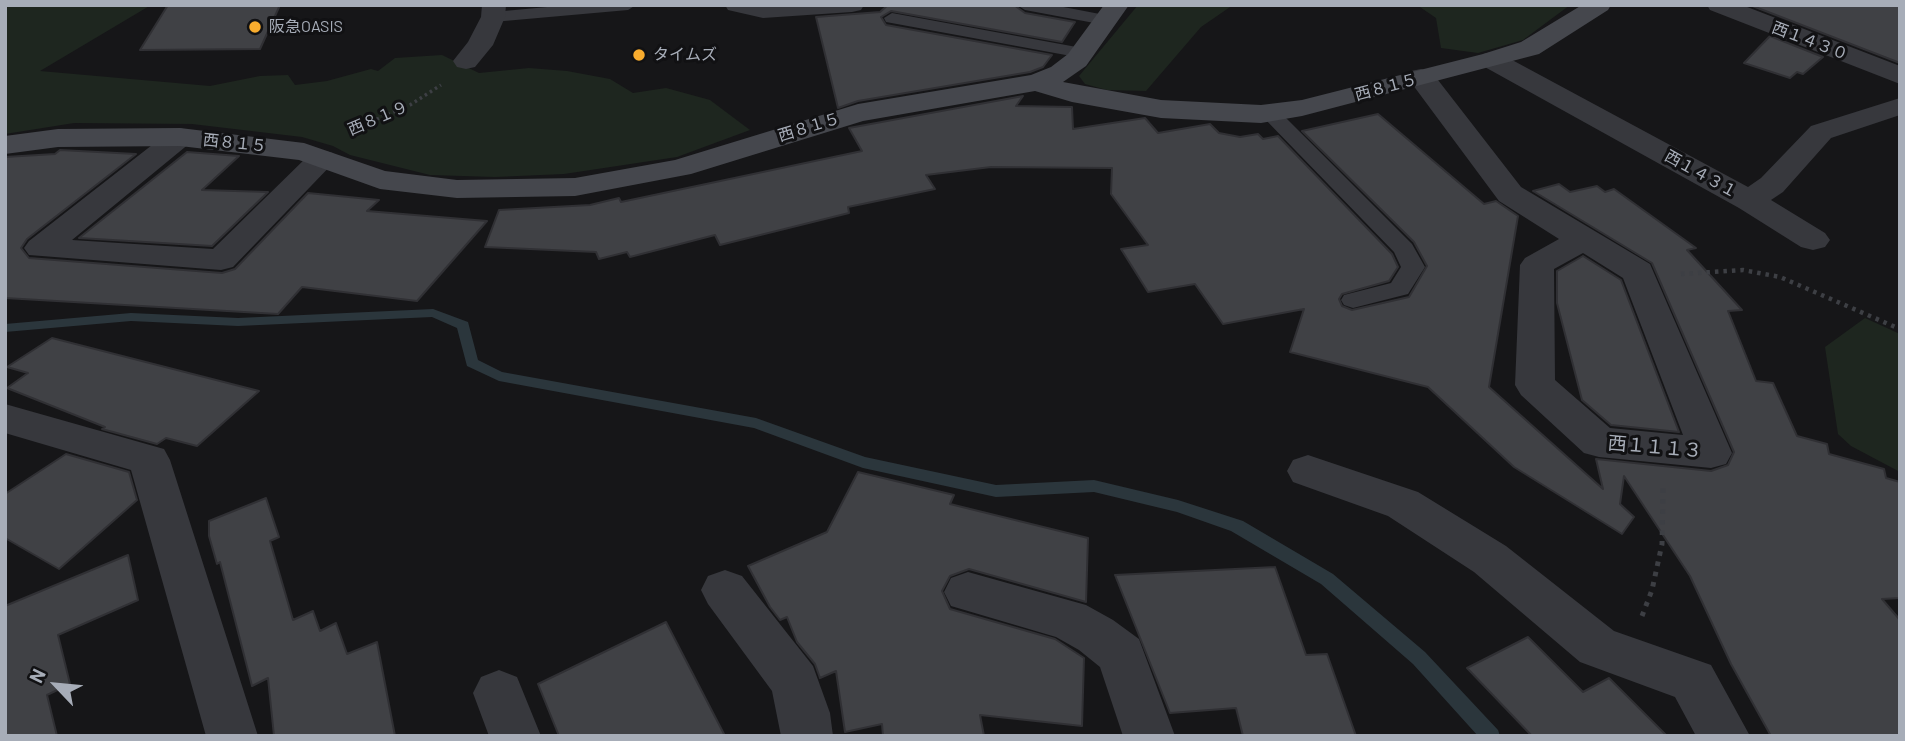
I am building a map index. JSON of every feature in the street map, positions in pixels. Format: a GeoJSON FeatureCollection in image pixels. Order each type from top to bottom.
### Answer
{"type":"FeatureCollection","features":[{"type":"Feature","properties":{"kind":"street"},"geometry":{"type":"LineString","coordinates":[[737,5],[763,11],[852,5]]}},
{"type":"Feature","properties":{"kind":"street","name":"西８１５"},"geometry":{"type":"LineString","coordinates":[[5,145],[58,138],[180,137],[313,155],[380,180],[457,188],[519,190],[575,187],[680,168],[858,113],[1037,82],[1072,94],[1205,113],[1269,113],[1302,108],[1492,60],[1530,47],[1600,5]]}},
{"type":"Feature","properties":{"kind":"street","name":"西１４３０"},"geometry":{"type":"LineString","coordinates":[[1720,5],[1900,76]]}},
{"type":"Feature","properties":{"kind":"street"},"geometry":{"type":"LineString","coordinates":[[457,70],[480,45],[494,11]]}},
{"type":"Feature","properties":{"kind":"street"},"geometry":{"type":"LineString","coordinates":[[1037,82],[1060,73],[1082,53],[1111,13]]}},
{"type":"Feature","properties":{"kind":"street","name":"西１４３１"},"geometry":{"type":"LineString","coordinates":[[1492,60],[1750,201],[1772,185],[1821,132],[1900,106]]}},
{"type":"Feature","properties":{"kind":"street"},"geometry":{"type":"LineString","coordinates":[[1421,77],[1510,194],[1638,272]]}},
{"type":"Feature","properties":{"kind":"street"},"geometry":{"type":"LineString","coordinates":[[180,137],[41,248],[221,260],[313,155]]}},
{"type":"Feature","properties":{"kind":"street"},"geometry":{"type":"LineString","coordinates":[[1750,201],[1813,240]]}},
{"type":"Feature","properties":{"kind":"street","name":"西１１１３"},"geometry":{"type":"LineString","coordinates":[[1583,239],[1537,265],[1535,385],[1599,442],[1711,453],[1638,272]]}},
{"type":"Feature","properties":{"kind":"street"},"geometry":{"type":"LineString","coordinates":[[5,418],[149,460],[232,736]]}},
{"type":"Feature","properties":{"kind":"street"},"geometry":{"type":"LineString","coordinates":[[1308,471],[1403,504],[1490,559],[1597,647],[1693,681],[1724,736]]}},
{"type":"Feature","properties":{"kind":"street"},"geometry":{"type":"LineString","coordinates":[[725,590],[795,682],[807,736]]}},
{"type":"Feature","properties":{"kind":"street"},"geometry":{"type":"LineString","coordinates":[[968,592],[1069,620],[1096,635],[1121,654],[1149,736]]}},
{"type":"Feature","properties":{"kind":"lane"},"geometry":{"type":"LineString","coordinates":[[494,11],[628,5]]}},
{"type":"Feature","properties":{"kind":"lane"},"geometry":{"type":"LineString","coordinates":[[1025,5],[1111,13]]}},
{"type":"Feature","properties":{"kind":"lane"},"geometry":{"type":"LineString","coordinates":[[892,18],[1082,53]]}},
{"type":"Feature","properties":{"kind":"lane"},"geometry":{"type":"LineString","coordinates":[[1269,113],[1404,249],[1413,267],[1399,289],[1353,300]]}},
{"type":"Feature","properties":{"kind":"path","name":"西８１９"},"geometry":{"type":"LineString","coordinates":[[313,155],[410,105],[457,70]]}},
{"type":"Feature","properties":{"kind":"path"},"geometry":{"type":"LineString","coordinates":[[1638,272],[1656,275],[1743,270],[1780,277],[1900,329]]}},
{"type":"Feature","properties":{"kind":"path"},"geometry":{"type":"LineString","coordinates":[[1573,626],[1614,624],[1642,616],[1652,590],[1662,544],[1665,449]]}},
{"type":"Feature","properties":{"kind":"shaded area"},"geometry":{"type":"Polygon","coordinates":[[[5,5],[151,5],[40,71],[210,86],[260,76],[288,75],[295,85],[327,81],[371,69],[378,71],[395,58],[442,55],[479,73],[529,68],[567,71],[610,79],[633,93],[666,88],[710,100],[750,130],[677,157],[564,174],[495,177],[430,175],[350,155],[333,146],[302,137],[192,124],[74,123],[5,134],[5,5]]]}},
{"type":"Feature","properties":{"kind":"shaded area"},"geometry":{"type":"Polygon","coordinates":[[[1138,5],[1233,5],[1201,27],[1146,91],[1107,90],[1085,84],[1079,76],[1138,5]]]}},
{"type":"Feature","properties":{"kind":"shaded area"},"geometry":{"type":"Polygon","coordinates":[[[1417,5],[1570,5],[1523,40],[1478,53],[1441,48],[1436,18],[1417,5]]]}},
{"type":"Feature","properties":{"kind":"shaded area"},"geometry":{"type":"Polygon","coordinates":[[[1865,318],[1900,334],[1900,472],[1851,446],[1838,434],[1825,347],[1865,318]]]}},
{"type":"Feature","properties":{"kind":"building"},"geometry":{"type":"Polygon","coordinates":[[[168,5],[280,5],[260,49],[140,50],[168,5]]]}},
{"type":"Feature","properties":{"kind":"building"},"geometry":{"type":"Polygon","coordinates":[[[888,5],[1014,5],[1025,13],[1075,22],[1062,42],[891,11],[881,17],[886,25],[1052,55],[1043,67],[1030,72],[858,101],[838,108],[816,17],[880,12],[888,5]]]}},
{"type":"Feature","properties":{"kind":"building"},"geometry":{"type":"Polygon","coordinates":[[[1750,5],[1900,5],[1900,63],[1750,5]]]}},
{"type":"Feature","properties":{"kind":"building"},"geometry":{"type":"Polygon","coordinates":[[[1770,36],[1823,57],[1803,74],[1797,72],[1790,78],[1744,63],[1770,36]]]}},
{"type":"Feature","properties":{"kind":"building"},"geometry":{"type":"Polygon","coordinates":[[[1023,96],[1016,106],[1072,107],[1073,129],[1145,118],[1158,133],[1210,124],[1219,133],[1240,137],[1258,134],[1263,139],[1278,136],[1392,254],[1398,267],[1389,281],[1342,294],[1339,299],[1342,306],[1352,310],[1409,297],[1427,266],[1414,242],[1302,131],[1378,114],[1484,204],[1496,201],[1518,216],[1489,387],[1603,489],[1596,459],[1711,471],[1728,465],[1734,452],[1652,263],[1533,191],[1559,184],[1570,192],[1597,186],[1605,192],[1614,189],[1696,248],[1687,250],[1742,310],[1728,311],[1756,381],[1773,383],[1797,436],[1827,444],[1829,454],[1884,469],[1886,478],[1900,482],[1900,598],[1882,599],[1900,620],[1900,736],[1771,736],[1731,664],[1690,576],[1624,476],[1620,504],[1634,517],[1622,534],[1514,467],[1428,387],[1290,352],[1304,309],[1223,324],[1195,284],[1148,292],[1121,249],[1148,245],[1111,194],[1112,168],[991,167],[926,175],[935,189],[848,207],[849,213],[720,245],[715,235],[630,257],[627,252],[599,259],[596,252],[485,247],[499,210],[590,205],[619,198],[621,202],[862,151],[849,128],[1023,96]]]}},
{"type":"Feature","properties":{"kind":"building"},"geometry":{"type":"Polygon","coordinates":[[[60,150],[136,154],[27,239],[21,248],[29,258],[222,273],[235,269],[308,193],[379,200],[367,211],[487,221],[417,301],[302,287],[278,314],[5,298],[5,157],[55,154],[60,150]]]}},
{"type":"Feature","properties":{"kind":"building"},"geometry":{"type":"Polygon","coordinates":[[[187,152],[239,156],[202,190],[268,192],[212,246],[79,238],[187,152]]]}},
{"type":"Feature","properties":{"kind":"building"},"geometry":{"type":"Polygon","coordinates":[[[1583,256],[1621,280],[1679,432],[1611,425],[1582,400],[1557,303],[1557,271],[1583,256]]]}},
{"type":"Feature","properties":{"kind":"building"},"geometry":{"type":"Polygon","coordinates":[[[52,338],[259,391],[197,446],[166,438],[157,444],[102,429],[105,427],[7,388],[28,373],[7,367],[52,338]]]}},
{"type":"Feature","properties":{"kind":"building"},"geometry":{"type":"Polygon","coordinates":[[[66,454],[129,472],[137,500],[59,569],[5,538],[5,494],[66,454]]]}},
{"type":"Feature","properties":{"kind":"building"},"geometry":{"type":"Polygon","coordinates":[[[858,472],[954,495],[950,504],[1088,538],[1086,602],[969,569],[950,576],[942,591],[950,609],[1055,639],[1084,658],[1082,726],[980,715],[984,736],[883,736],[882,724],[845,732],[836,671],[820,678],[815,664],[797,642],[787,617],[780,620],[770,607],[748,566],[827,532],[858,472]]]}},
{"type":"Feature","properties":{"kind":"building"},"geometry":{"type":"Polygon","coordinates":[[[266,498],[279,537],[270,541],[293,620],[313,611],[320,631],[336,623],[347,654],[377,642],[395,736],[274,736],[268,678],[252,686],[220,562],[217,564],[209,536],[209,521],[266,498]]]}},
{"type":"Feature","properties":{"kind":"building"},"geometry":{"type":"Polygon","coordinates":[[[128,555],[138,600],[58,635],[70,684],[47,695],[57,736],[5,736],[5,606],[128,555]]]}},
{"type":"Feature","properties":{"kind":"building"},"geometry":{"type":"Polygon","coordinates":[[[1275,567],[1306,655],[1327,654],[1356,736],[1243,736],[1236,708],[1170,713],[1115,575],[1275,567]]]}},
{"type":"Feature","properties":{"kind":"building"},"geometry":{"type":"Polygon","coordinates":[[[666,622],[725,736],[559,736],[538,684],[666,622]]]}},
{"type":"Feature","properties":{"kind":"building"},"geometry":{"type":"Polygon","coordinates":[[[1528,637],[1583,692],[1609,678],[1667,736],[1532,736],[1467,668],[1528,637]]]}},
{"type":"Feature","properties":{"kind":"waterway"},"geometry":{"type":"LineString","coordinates":[[5,328],[131,317],[238,322],[433,313],[463,325],[472,363],[499,376],[756,423],[863,462],[996,491],[1094,486],[1178,506],[1237,526],[1327,579],[1419,658],[1491,736]]}},
{"type":"Feature","properties":{"kind":"place","name":"阪急OASIS"},"geometry":{"type":"Point","coordinates":[255,27]}},
{"type":"Feature","properties":{"kind":"place","name":"タイムズ"},"geometry":{"type":"Point","coordinates":[639,55]}}]}
